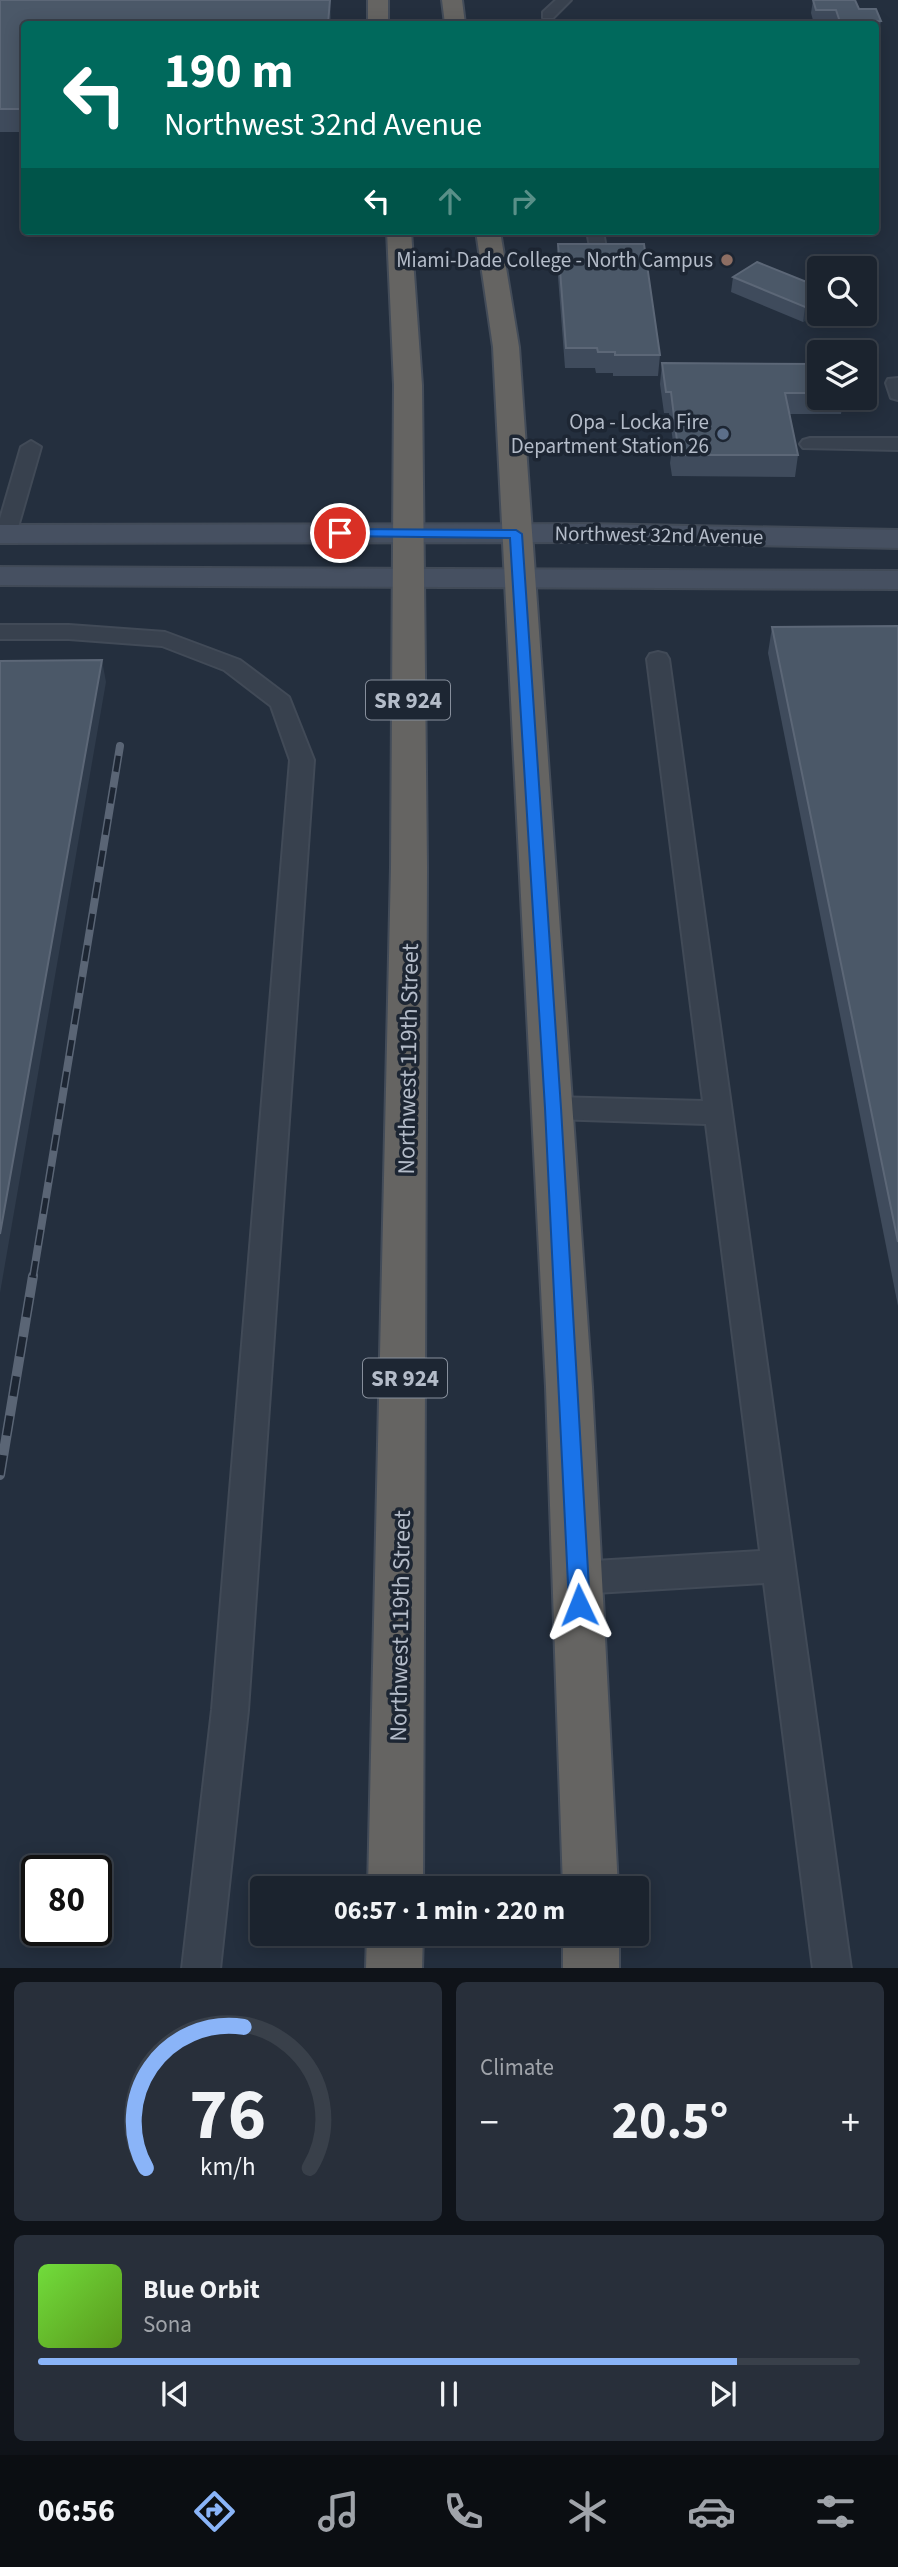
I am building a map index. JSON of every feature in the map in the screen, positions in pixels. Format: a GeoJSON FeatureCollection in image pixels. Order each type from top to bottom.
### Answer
{"type":"FeatureCollection","features":[{"type":"Feature","properties":{"kind":"highway"},"geometry":{"type":"LineString","coordinates":[[378,0],[378,21]]}},
{"type":"Feature","properties":{"kind":"highway"},"geometry":{"type":"LineString","coordinates":[[452,0],[455,21]]}},
{"type":"Feature","properties":{"kind":"highway","name":"Northwest 119th Street"},"geometry":{"type":"LineString","coordinates":[[396,1876],[409,950],[408,385],[399,235]]}},
{"type":"Feature","properties":{"kind":"highway"},"geometry":{"type":"LineString","coordinates":[[489,235],[506,347],[518,579],[553,1108],[590,1876]]}},
{"type":"Feature","properties":{"kind":"highway"},"geometry":{"type":"LineString","coordinates":[[394,1968],[395,1946]]}},
{"type":"Feature","properties":{"kind":"highway"},"geometry":{"type":"LineString","coordinates":[[591,1946],[591,1968]]}},
{"type":"Feature","properties":{"kind":"main road","name":"Northwest 32nd Avenue"},"geometry":{"type":"LineString","coordinates":[[3,534],[407,533],[898,539]]}},
{"type":"Feature","properties":{"kind":"main road","name":"Northwest 32nd Avenue"},"geometry":{"type":"LineString","coordinates":[[0,576],[898,580]]}},
{"type":"Feature","properties":{"kind":"lane"},"geometry":{"type":"LineString","coordinates":[[548,15],[564,0]]}},
{"type":"Feature","properties":{"kind":"lane"},"geometry":{"type":"LineString","coordinates":[[596,235],[598,254]]}},
{"type":"Feature","properties":{"kind":"lane"},"geometry":{"type":"LineString","coordinates":[[810,444],[898,444]]}},
{"type":"Feature","properties":{"kind":"lane"},"geometry":{"type":"LineString","coordinates":[[3,534],[31,447]]}},
{"type":"Feature","properties":{"kind":"lane"},"geometry":{"type":"LineString","coordinates":[[0,632],[69,632],[164,639],[232,665],[281,702],[302,760],[230,1710],[201,1968]]}},
{"type":"Feature","properties":{"kind":"lane"},"geometry":{"type":"LineString","coordinates":[[658,659],[716,1114],[832,1968]]}},
{"type":"Feature","properties":{"kind":"lane"},"geometry":{"type":"LineString","coordinates":[[553,1108],[716,1114]]}},
{"type":"Feature","properties":{"kind":"lane"},"geometry":{"type":"LineString","coordinates":[[578,1578],[778,1566]]}},
{"type":"Feature","properties":{"kind":"building"},"geometry":{"type":"Polygon","coordinates":[[[0,0],[330,0],[328,21],[21,21],[21,109],[0,109],[0,0]]]}},
{"type":"Feature","properties":{"kind":"building"},"geometry":{"type":"Polygon","coordinates":[[[813,0],[855,0],[859,9],[876,9],[881,21],[840,21],[836,10],[816,10],[813,0]]]}},
{"type":"Feature","properties":{"kind":"building"},"geometry":{"type":"Polygon","coordinates":[[[558,244],[644,244],[660,355],[615,355],[615,352],[598,352],[597,348],[566,348],[558,244]]]}},
{"type":"Feature","properties":{"kind":"building"},"geometry":{"type":"Polygon","coordinates":[[[757,262],[807,282],[807,306],[805,307],[733,277],[757,262]]]}},
{"type":"Feature","properties":{"kind":"building"},"geometry":{"type":"Polygon","coordinates":[[[662,363],[807,364],[807,393],[785,393],[798,455],[674,455],[673,442],[677,441],[671,392],[666,392],[662,363]]]}},
{"type":"Feature","properties":{"kind":"building"},"geometry":{"type":"Polygon","coordinates":[[[898,626],[898,1242],[772,627],[898,626]]]}},
{"type":"Feature","properties":{"kind":"building"},"geometry":{"type":"Polygon","coordinates":[[[102,660],[0,1234],[0,661],[102,660]]]}},
{"type":"Feature","properties":{"kind":"railway"},"geometry":{"type":"LineString","coordinates":[[33,1277],[120,746]]}},
{"type":"Feature","properties":{"kind":"railway"},"geometry":{"type":"LineString","coordinates":[[0,1475],[33,1276]]}},
{"type":"Feature","properties":{"kind":"place","name":"Miami-Dade College - North Campus"},"geometry":{"type":"Point","coordinates":[727,260]}},
{"type":"Feature","properties":{"kind":"place","name":"Opa - Locka Fire Department Station 26"},"geometry":{"type":"Point","coordinates":[723,434]}},
{"type":"Feature","properties":{"kind":"route"},"geometry":{"type":"LineString","coordinates":[[340,533],[516,534],[553,1108],[579,1605]]}}]}
